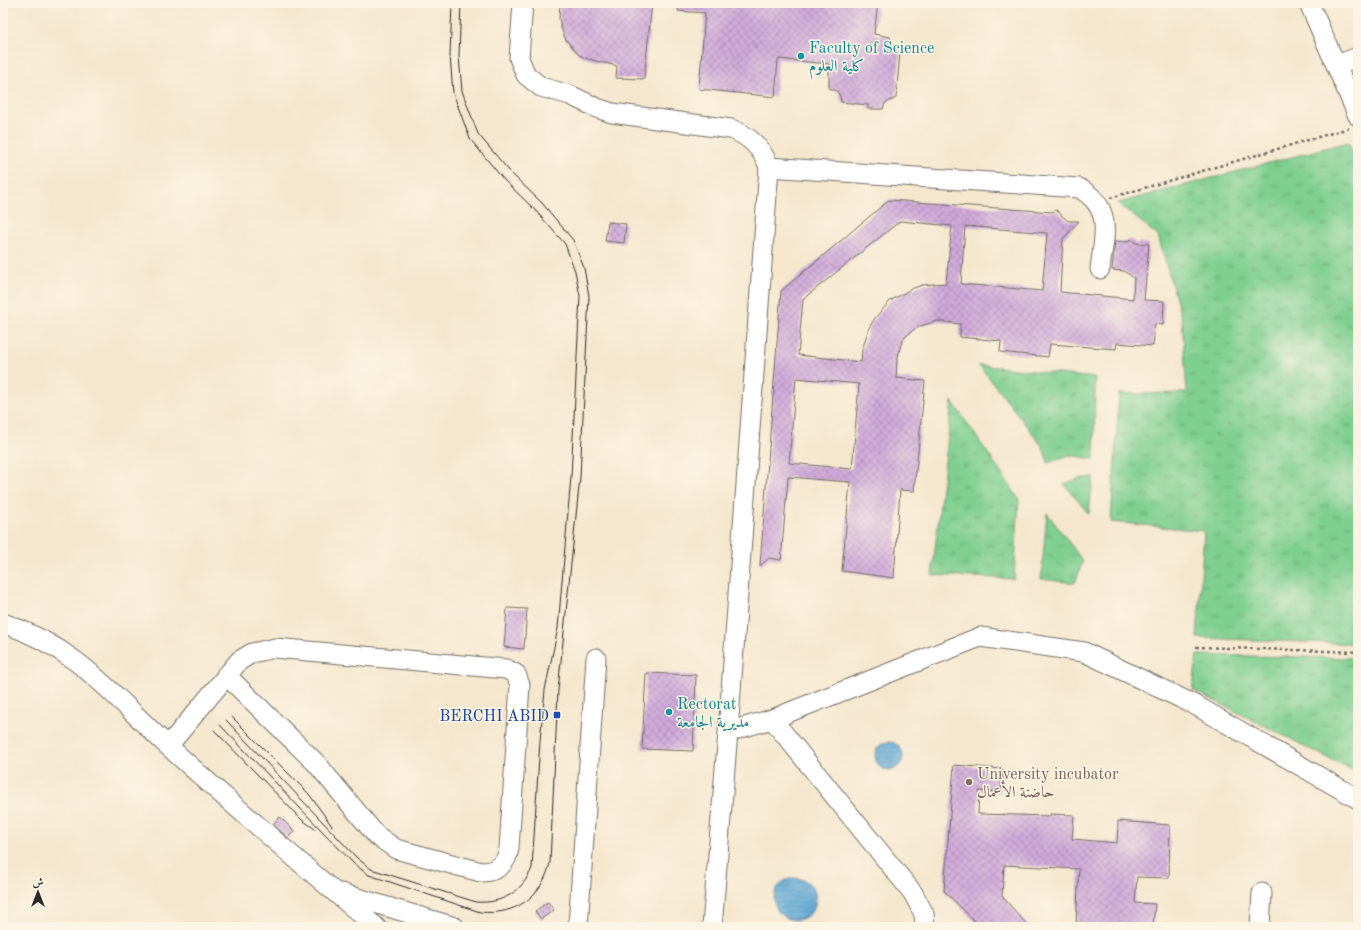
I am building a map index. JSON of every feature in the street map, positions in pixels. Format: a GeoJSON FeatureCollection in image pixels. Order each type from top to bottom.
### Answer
{"type":"FeatureCollection","features":[{"type":"Feature","properties":{"kind":"street"},"geometry":{"type":"LineString","coordinates":[[523,3],[519,58],[526,75],[533,82],[541,87],[570,95],[592,106],[612,113],[731,129],[744,135],[755,144],[765,158],[769,167],[728,732],[712,927]]}},
{"type":"Feature","properties":{"kind":"street"},"geometry":{"type":"LineString","coordinates":[[1309,3],[1337,65],[1354,122]]}},
{"type":"Feature","properties":{"kind":"street"},"geometry":{"type":"LineString","coordinates":[[1337,65],[1358,57]]}},
{"type":"Feature","properties":{"kind":"street"},"geometry":{"type":"LineString","coordinates":[[769,167],[1079,188],[1091,195],[1100,206],[1104,219],[1100,270]]}},
{"type":"Feature","properties":{"kind":"street"},"geometry":{"type":"LineString","coordinates":[[3,623],[26,631],[64,651],[98,677],[168,746],[376,927]]}},
{"type":"Feature","properties":{"kind":"street"},"geometry":{"type":"LineString","coordinates":[[728,732],[772,719],[980,637],[1084,652],[1195,705],[1358,799]]}},
{"type":"Feature","properties":{"kind":"street"},"geometry":{"type":"LineString","coordinates":[[168,746],[226,675],[245,656],[259,650],[274,648],[506,669],[511,671],[519,678],[520,685],[509,848],[506,860],[493,871],[481,872],[396,849],[388,845],[376,835],[316,763],[226,675]]}},
{"type":"Feature","properties":{"kind":"street"},"geometry":{"type":"LineString","coordinates":[[578,927],[596,658]]}},
{"type":"Feature","properties":{"kind":"street"},"geometry":{"type":"LineString","coordinates":[[772,719],[913,892],[924,914],[925,927]]}},
{"type":"Feature","properties":{"kind":"street"},"geometry":{"type":"LineString","coordinates":[[333,890],[426,920],[455,927]]}},
{"type":"Feature","properties":{"kind":"street"},"geometry":{"type":"LineString","coordinates":[[1260,927],[1262,893]]}},
{"type":"Feature","properties":{"kind":"path"},"geometry":{"type":"LineString","coordinates":[[1096,202],[1354,122]]}},
{"type":"Feature","properties":{"kind":"path"},"geometry":{"type":"LineString","coordinates":[[1196,647],[1358,652]]}},
{"type":"Feature","properties":{"kind":"green space"},"geometry":{"type":"Polygon","coordinates":[[[1348,142],[1358,165],[1358,644],[1197,638],[1204,531],[1111,522],[1119,394],[1187,393],[1182,320],[1158,236],[1118,203],[1348,142]]]}},
{"type":"Feature","properties":{"kind":"green space"},"geometry":{"type":"Polygon","coordinates":[[[979,365],[1095,378],[1094,459],[1069,455],[1048,463],[1043,447],[979,365]]]}},
{"type":"Feature","properties":{"kind":"green space"},"geometry":{"type":"Polygon","coordinates":[[[952,401],[1019,499],[1014,579],[932,575],[952,401]]]}},
{"type":"Feature","properties":{"kind":"green space"},"geometry":{"type":"Polygon","coordinates":[[[1093,477],[1089,514],[1064,484],[1078,479],[1093,477]]]}},
{"type":"Feature","properties":{"kind":"green space"},"geometry":{"type":"Polygon","coordinates":[[[1047,513],[1083,561],[1075,583],[1041,579],[1047,513]]]}},
{"type":"Feature","properties":{"kind":"green space"},"geometry":{"type":"Polygon","coordinates":[[[1197,655],[1358,658],[1358,773],[1193,690],[1197,655]]]}},
{"type":"Feature","properties":{"kind":"water"},"geometry":{"type":"Polygon","coordinates":[[[889,742],[899,746],[903,756],[899,766],[889,770],[879,766],[875,756],[879,746],[889,742]]]}},
{"type":"Feature","properties":{"kind":"water"},"geometry":{"type":"Polygon","coordinates":[[[795,878],[810,884],[816,899],[810,914],[795,920],[780,914],[774,899],[780,884],[795,878]]]}},
{"type":"Feature","properties":{"kind":"building"},"geometry":{"type":"Polygon","coordinates":[[[560,3],[652,3],[644,79],[616,78],[617,66],[588,59],[579,55],[566,40],[561,28],[559,18],[560,3]]]}},
{"type":"Feature","properties":{"kind":"building","name":"Faculty of Science كلية العلوم"},"geometry":{"type":"Polygon","coordinates":[[[679,3],[878,3],[874,34],[890,37],[894,48],[900,53],[896,98],[885,103],[883,109],[868,109],[868,105],[841,102],[837,91],[829,88],[829,64],[778,59],[775,97],[699,89],[705,13],[678,11],[679,3]]]}},
{"type":"Feature","properties":{"kind":"building"},"geometry":{"type":"Polygon","coordinates":[[[889,200],[1052,212],[1056,210],[1068,221],[1079,221],[1063,239],[1060,292],[1133,299],[1134,278],[1124,271],[1112,270],[1115,241],[1126,242],[1131,239],[1135,243],[1149,244],[1144,300],[1164,301],[1163,325],[1155,324],[1153,346],[1117,343],[1116,349],[1050,344],[1048,357],[1000,352],[1001,341],[960,337],[960,324],[937,321],[917,327],[905,337],[901,344],[897,360],[896,378],[925,381],[914,491],[900,490],[894,578],[842,571],[850,482],[788,477],[781,560],[769,558],[760,566],[781,291],[889,200]],[[900,221],[803,299],[798,355],[861,362],[862,350],[869,328],[875,318],[890,301],[911,289],[922,285],[946,283],[952,226],[900,221]],[[965,226],[961,284],[1042,291],[1047,233],[965,226]],[[796,378],[789,463],[852,469],[859,384],[796,378]]]}},
{"type":"Feature","properties":{"kind":"building"},"geometry":{"type":"Polygon","coordinates":[[[608,222],[626,224],[624,243],[605,241],[608,222]]]}},
{"type":"Feature","properties":{"kind":"building"},"geometry":{"type":"Polygon","coordinates":[[[507,608],[527,609],[524,649],[504,647],[507,608]]]}},
{"type":"Feature","properties":{"kind":"building","name":"Rectorat مديرية الجامعة"},"geometry":{"type":"Polygon","coordinates":[[[646,673],[696,675],[693,751],[642,749],[646,673]]]}},
{"type":"Feature","properties":{"kind":"building"},"geometry":{"type":"Polygon","coordinates":[[[954,765],[1003,769],[1001,792],[979,791],[978,814],[1050,816],[1050,814],[1074,815],[1072,839],[1117,843],[1118,821],[1170,825],[1169,878],[1137,877],[1135,903],[1155,904],[1153,927],[1076,927],[1079,869],[1004,865],[1002,896],[1029,927],[981,927],[944,891],[954,765]]]}},
{"type":"Feature","properties":{"kind":"building"},"geometry":{"type":"Polygon","coordinates":[[[280,817],[294,831],[288,838],[273,824],[280,817]]]}},
{"type":"Feature","properties":{"kind":"building"},"geometry":{"type":"Polygon","coordinates":[[[548,902],[554,910],[541,919],[535,911],[548,902]]]}},
{"type":"Feature","properties":{"kind":"tram line"},"geometry":{"type":"LineString","coordinates":[[226,720],[357,858],[371,869],[476,902],[494,901],[510,895],[523,884],[528,876],[532,868],[540,741],[545,690],[558,628],[571,477],[580,296],[575,271],[565,244],[535,210],[504,180],[470,139],[453,93],[450,56],[452,3]]}},
{"type":"Feature","properties":{"kind":"tram line"},"geometry":{"type":"LineString","coordinates":[[220,725],[354,864],[369,875],[480,912],[505,911],[515,907],[525,902],[541,886],[550,863],[558,690],[580,477],[589,296],[584,268],[573,240],[542,203],[511,173],[478,134],[462,91],[459,56],[461,3]]}},
{"type":"Feature","properties":{"kind":"tram line"},"geometry":{"type":"LineString","coordinates":[[231,716],[309,794],[332,826]]}},
{"type":"Feature","properties":{"kind":"tram line"},"geometry":{"type":"LineString","coordinates":[[214,730],[301,819],[315,829]]}},
{"type":"Feature","properties":{"kind":"place","name":"Faculty of Science كلية العلوم"},"geometry":{"type":"Point","coordinates":[801,56]}},
{"type":"Feature","properties":{"kind":"place","name":"Rectorat مديرية الجامعة"},"geometry":{"type":"Point","coordinates":[669,712]}},
{"type":"Feature","properties":{"kind":"place","name":"BERCHI ABID"},"geometry":{"type":"Point","coordinates":[557,715]}},
{"type":"Feature","properties":{"kind":"place","name":"University incubator حاضنة الأعمال"},"geometry":{"type":"Point","coordinates":[969,782]}}]}
